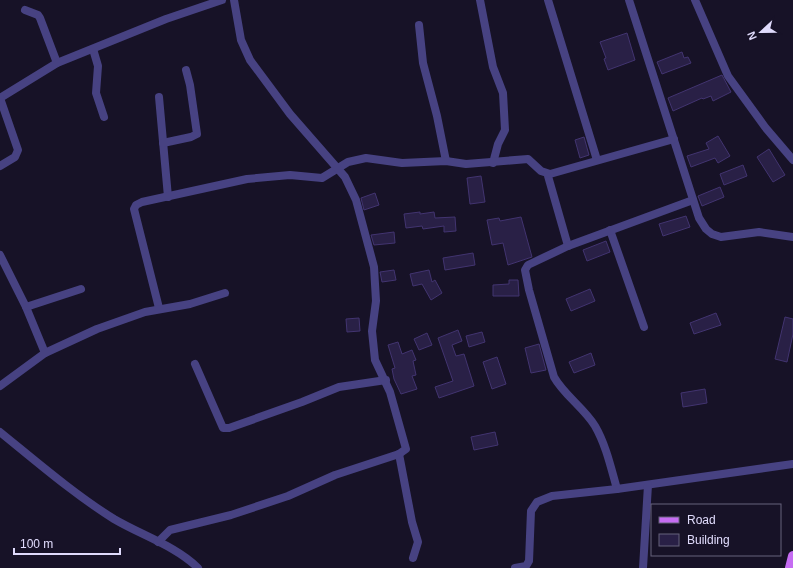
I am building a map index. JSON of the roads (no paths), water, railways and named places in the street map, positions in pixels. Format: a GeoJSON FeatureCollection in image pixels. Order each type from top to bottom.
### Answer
{"type":"FeatureCollection","features":[{"type":"Feature","properties":{"kind":"main road"},"geometry":{"type":"LineString","coordinates":[[790,568],[793,556]]}},
{"type":"Feature","properties":{"kind":"street"},"geometry":{"type":"LineString","coordinates":[[0,166],[15,157],[18,150],[0,98],[57,63],[166,19],[222,0]]}},
{"type":"Feature","properties":{"kind":"street"},"geometry":{"type":"LineString","coordinates":[[158,542],[170,530],[231,515],[281,498],[335,475],[399,454],[406,449],[386,380],[375,360],[372,330],[376,293],[374,267],[351,189],[345,177],[290,114],[250,60],[241,40],[234,0]]}},
{"type":"Feature","properties":{"kind":"street"},"geometry":{"type":"LineString","coordinates":[[480,0],[494,67],[503,93],[505,130],[498,144],[493,163]]}},
{"type":"Feature","properties":{"kind":"street"},"geometry":{"type":"LineString","coordinates":[[548,0],[596,160]]}},
{"type":"Feature","properties":{"kind":"street"},"geometry":{"type":"LineString","coordinates":[[629,0],[699,218],[706,230],[721,237],[741,233],[759,232],[793,237]]}},
{"type":"Feature","properties":{"kind":"street"},"geometry":{"type":"LineString","coordinates":[[695,0],[728,76],[764,127],[793,160]]}},
{"type":"Feature","properties":{"kind":"street"},"geometry":{"type":"LineString","coordinates":[[25,10],[38,15],[40,18],[57,63]]}},
{"type":"Feature","properties":{"kind":"street"},"geometry":{"type":"LineString","coordinates":[[419,25],[423,64],[437,116],[446,161]]}},
{"type":"Feature","properties":{"kind":"street"},"geometry":{"type":"LineString","coordinates":[[93,49],[99,75],[96,93],[104,117]]}},
{"type":"Feature","properties":{"kind":"street"},"geometry":{"type":"LineString","coordinates":[[163,143],[192,137],[197,134],[190,84],[186,70]]}},
{"type":"Feature","properties":{"kind":"street"},"geometry":{"type":"LineString","coordinates":[[159,97],[168,197]]}},
{"type":"Feature","properties":{"kind":"street"},"geometry":{"type":"LineString","coordinates":[[159,308],[134,210],[136,204],[142,202],[247,179],[290,175],[322,178],[338,170],[348,162],[366,158],[402,162],[446,161],[466,164],[528,159],[541,171],[550,174],[674,139]]}},
{"type":"Feature","properties":{"kind":"street"},"geometry":{"type":"LineString","coordinates":[[550,174],[548,176],[568,246]]}},
{"type":"Feature","properties":{"kind":"street"},"geometry":{"type":"LineString","coordinates":[[617,489],[608,455],[594,426],[558,385],[554,376],[529,290],[525,270],[528,265],[568,246],[693,200]]}},
{"type":"Feature","properties":{"kind":"street"},"geometry":{"type":"LineString","coordinates":[[610,230],[644,327]]}},
{"type":"Feature","properties":{"kind":"street"},"geometry":{"type":"LineString","coordinates":[[0,255],[26,307],[45,353]]}},
{"type":"Feature","properties":{"kind":"street"},"geometry":{"type":"LineString","coordinates":[[26,307],[81,289]]}},
{"type":"Feature","properties":{"kind":"street"},"geometry":{"type":"LineString","coordinates":[[0,386],[45,353],[97,329],[159,308],[190,304],[225,294]]}},
{"type":"Feature","properties":{"kind":"street"},"geometry":{"type":"LineString","coordinates":[[195,364],[223,428],[228,428],[302,402],[339,387],[386,380]]}},
{"type":"Feature","properties":{"kind":"street"},"geometry":{"type":"LineString","coordinates":[[0,432],[87,500],[114,518],[177,553],[198,568]]}},
{"type":"Feature","properties":{"kind":"street"},"geometry":{"type":"LineString","coordinates":[[399,454],[412,522],[418,542],[413,558]]}},
{"type":"Feature","properties":{"kind":"street"},"geometry":{"type":"LineString","coordinates":[[515,568],[526,566],[529,561],[530,510],[536,502],[552,496],[648,485],[793,464]]}},
{"type":"Feature","properties":{"kind":"street"},"geometry":{"type":"LineString","coordinates":[[643,568],[648,485]]}}]}
